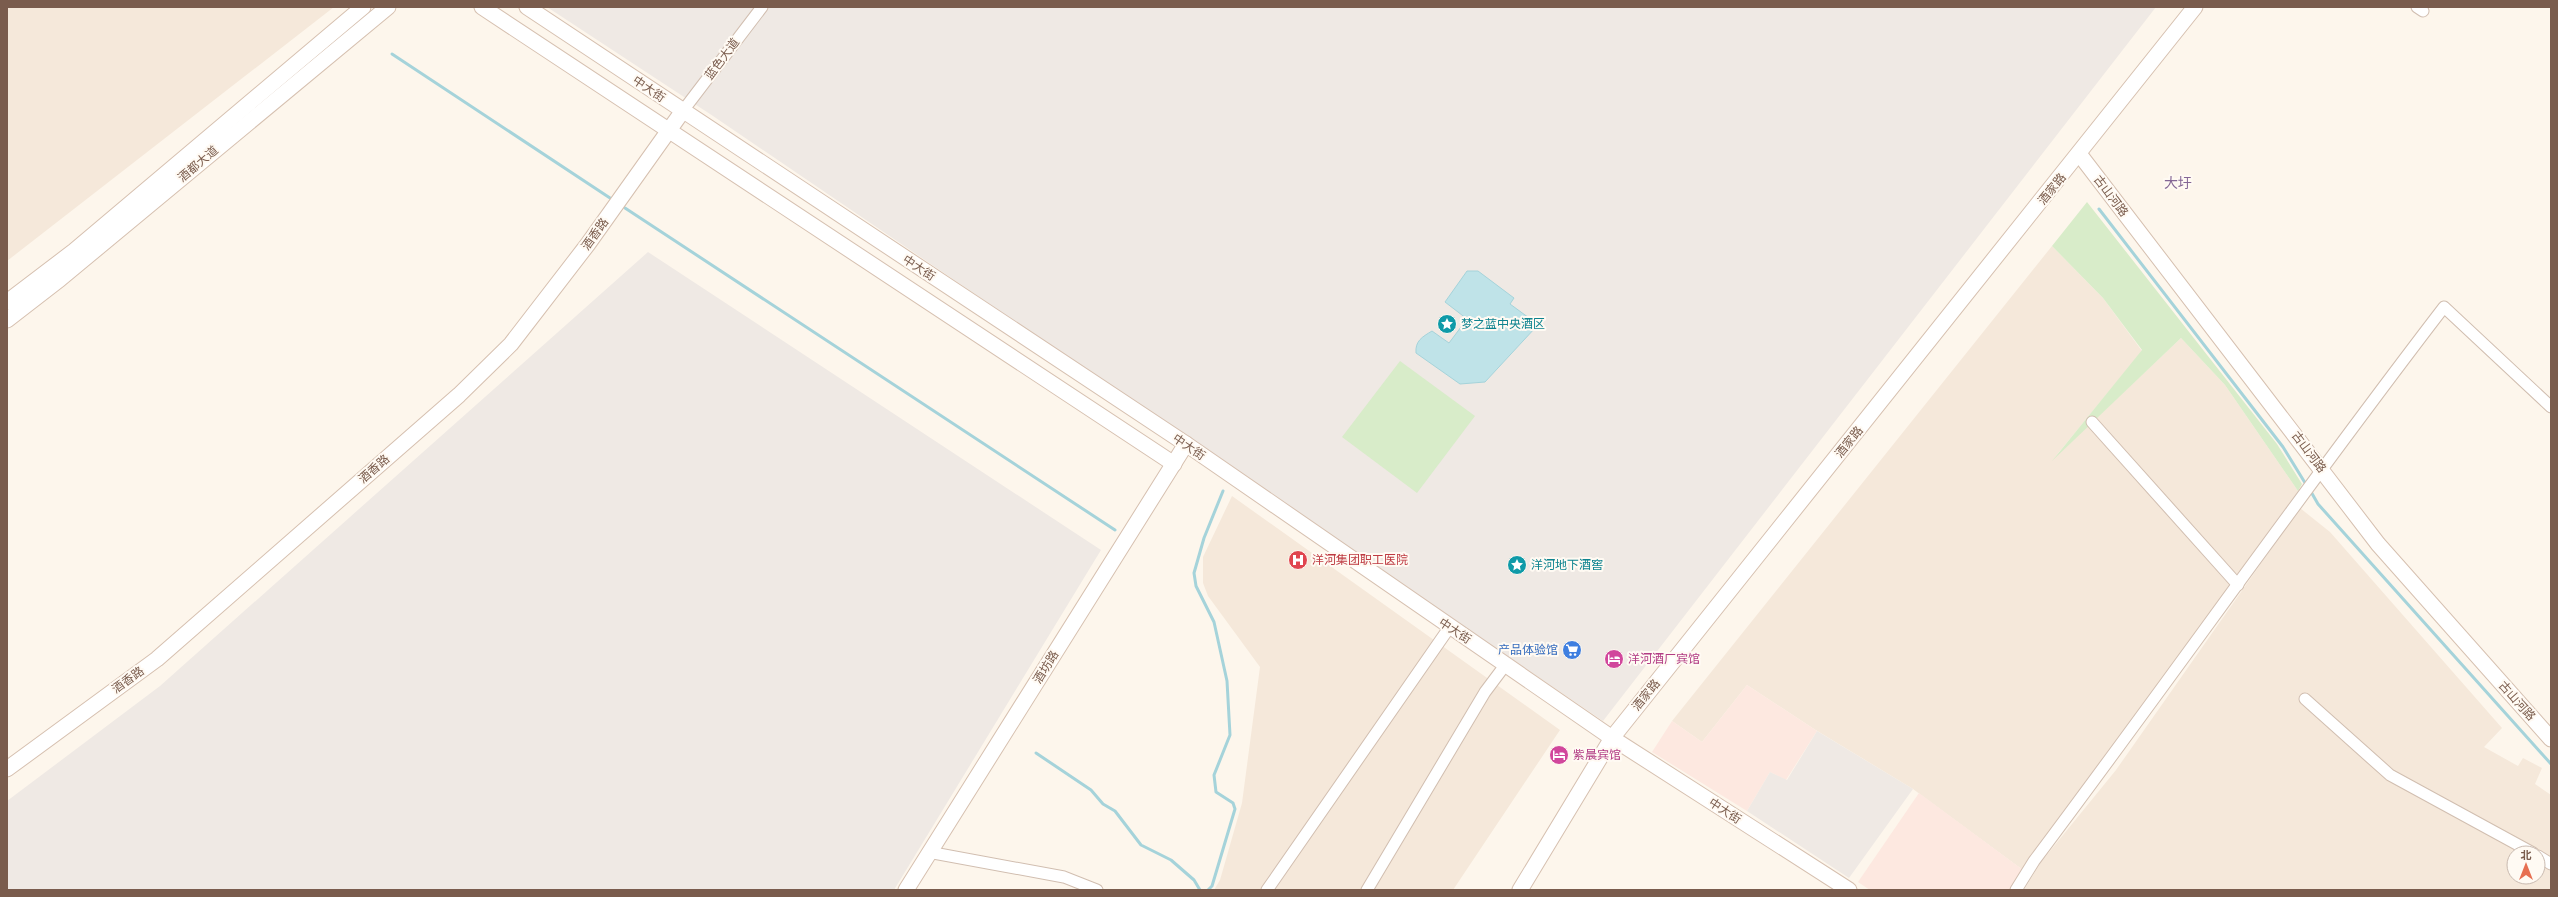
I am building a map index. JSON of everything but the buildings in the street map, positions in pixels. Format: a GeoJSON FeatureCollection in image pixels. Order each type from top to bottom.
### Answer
{"type":"FeatureCollection","features":[{"type":"Feature","properties":{"kind":"street","name":"酒都大道"},"geometry":{"type":"LineString","coordinates":[[7,302],[74,250],[363,7]]}},
{"type":"Feature","properties":{"kind":"street","name":"酒都大道"},"geometry":{"type":"LineString","coordinates":[[7,320],[64,276],[388,7]]}},
{"type":"Feature","properties":{"kind":"street","name":"中大街"},"geometry":{"type":"LineString","coordinates":[[482,7],[1174,464]]}},
{"type":"Feature","properties":{"kind":"street","name":"中大街"},"geometry":{"type":"LineString","coordinates":[[527,7],[682,112],[1186,444],[1449,628],[1506,664],[1612,738],[1849,890]]}},
{"type":"Feature","properties":{"kind":"street","name":"蓝色大道"},"geometry":{"type":"LineString","coordinates":[[682,112],[762,7]]}},
{"type":"Feature","properties":{"kind":"street","name":"酒家路"},"geometry":{"type":"LineString","coordinates":[[1520,890],[1612,738],[2080,155],[2196,7]]}},
{"type":"Feature","properties":{"kind":"street","name":"酒香路"},"geometry":{"type":"LineString","coordinates":[[7,769],[157,659],[459,395],[512,344],[588,244],[682,112]]}},
{"type":"Feature","properties":{"kind":"street","name":"古山河路"},"geometry":{"type":"LineString","coordinates":[[2080,155],[2318,473],[2378,544],[2551,739]]}},
{"type":"Feature","properties":{"kind":"street"},"geometry":{"type":"LineString","coordinates":[[2016,890],[2034,861],[2238,585],[2318,473],[2444,307],[2551,407]]}},
{"type":"Feature","properties":{"kind":"street"},"geometry":{"type":"LineString","coordinates":[[2092,422],[2238,585]]}},
{"type":"Feature","properties":{"kind":"street","name":"酒坊路"},"geometry":{"type":"LineString","coordinates":[[906,890],[928,852],[1186,444]]}},
{"type":"Feature","properties":{"kind":"street"},"geometry":{"type":"LineString","coordinates":[[1267,890],[1449,628]]}},
{"type":"Feature","properties":{"kind":"street"},"geometry":{"type":"LineString","coordinates":[[1367,890],[1485,692],[1506,664]]}},
{"type":"Feature","properties":{"kind":"street"},"geometry":{"type":"LineString","coordinates":[[2305,700],[2390,775],[2518,845]]}},
{"type":"Feature","properties":{"kind":"street"},"geometry":{"type":"LineString","coordinates":[[928,852],[1064,877],[1097,890]]}},
{"type":"Feature","properties":{"kind":"shaded area"},"geometry":{"type":"Polygon","coordinates":[[[7,7],[334,7],[7,261],[7,7]]]}},
{"type":"Feature","properties":{"kind":"shaded area"},"geometry":{"type":"Polygon","coordinates":[[[547,7],[2156,7],[1603,721],[713,116],[547,7]]]}},
{"type":"Feature","properties":{"kind":"shaded area"},"geometry":{"type":"Polygon","coordinates":[[[2052,246],[2103,298],[2142,351],[2055,457],[2181,338],[2225,385],[2298,491],[2023,870],[1913,789],[1814,729],[1747,685],[1702,742],[1672,721],[2052,246]]]}},
{"type":"Feature","properties":{"kind":"shaded area"},"geometry":{"type":"Polygon","coordinates":[[[648,252],[1101,550],[894,890],[7,890],[7,801],[160,686],[648,252]]]}},
{"type":"Feature","properties":{"kind":"shaded area"},"geometry":{"type":"Polygon","coordinates":[[[1232,496],[1560,730],[1453,890],[1214,890],[1220,880],[1242,803],[1260,667],[1208,596],[1203,583],[1203,557],[1232,496]]]}},
{"type":"Feature","properties":{"kind":"shaded area"},"geometry":{"type":"Polygon","coordinates":[[[2300,508],[2330,532],[2502,728],[2484,747],[2518,766],[2523,758],[2542,768],[2535,784],[2551,795],[2551,890],[2024,890],[2041,862],[2116,770],[2300,508]]]}},
{"type":"Feature","properties":{"kind":"shaded area"},"geometry":{"type":"Polygon","coordinates":[[[1747,685],[1817,731],[1786,780],[1770,772],[1747,811],[1652,752],[1672,721],[1702,742],[1747,685]]]}},
{"type":"Feature","properties":{"kind":"shaded area"},"geometry":{"type":"Polygon","coordinates":[[[1817,731],[1913,789],[1849,878],[1747,811],[1770,772],[1787,780],[1817,731]]]}},
{"type":"Feature","properties":{"kind":"shaded area"},"geometry":{"type":"Polygon","coordinates":[[[1919,793],[2023,870],[2011,890],[1870,890],[1858,882],[1919,793]]]}},
{"type":"Feature","properties":{"kind":"green space"},"geometry":{"type":"Polygon","coordinates":[[[2087,202],[2277,444],[2302,484],[2298,491],[2225,385],[2181,338],[2052,461],[2142,350],[2103,298],[2052,246],[2087,202]]]}},
{"type":"Feature","properties":{"kind":"green space"},"geometry":{"type":"Polygon","coordinates":[[[1400,361],[1475,416],[1417,493],[1342,437],[1400,361]]]}},
{"type":"Feature","properties":{"kind":"water"},"geometry":{"type":"Polygon","coordinates":[[[1467,271],[1478,271],[1514,298],[1510,304],[1536,323],[1536,327],[1485,382],[1460,384],[1416,353],[1416,349],[1418,342],[1432,331],[1449,343],[1467,319],[1445,302],[1467,271]]]}},
{"type":"Feature","properties":{"kind":"waterway"},"geometry":{"type":"LineString","coordinates":[[392,54],[610,198]]}},
{"type":"Feature","properties":{"kind":"waterway"},"geometry":{"type":"LineString","coordinates":[[625,208],[1115,530]]}},
{"type":"Feature","properties":{"kind":"waterway"},"geometry":{"type":"LineString","coordinates":[[2099,209],[2283,447],[2307,486]]}},
{"type":"Feature","properties":{"kind":"waterway"},"geometry":{"type":"LineString","coordinates":[[2310,490],[2318,504],[2551,764]]}},
{"type":"Feature","properties":{"kind":"waterway"},"geometry":{"type":"LineString","coordinates":[[1208,890],[1212,886],[1235,809],[1233,803],[1216,792],[1214,775],[1230,735],[1227,681],[1214,622],[1196,586],[1194,573],[1204,538],[1223,491]]}},
{"type":"Feature","properties":{"kind":"waterway"},"geometry":{"type":"LineString","coordinates":[[1036,753],[1091,790],[1103,804],[1115,811],[1141,845],[1171,860],[1194,880],[1200,890]]}},
{"type":"Feature","properties":{"kind":"place","name":"梦之蓝中央酒区"},"geometry":{"type":"Point","coordinates":[1447,324]}},
{"type":"Feature","properties":{"kind":"place","name":"洋河集团职工医院"},"geometry":{"type":"Point","coordinates":[1298,560]}},
{"type":"Feature","properties":{"kind":"place","name":"洋河地下酒窖"},"geometry":{"type":"Point","coordinates":[1517,565]}},
{"type":"Feature","properties":{"kind":"place","name":"产品体验馆"},"geometry":{"type":"Point","coordinates":[1572,650]}},
{"type":"Feature","properties":{"kind":"place","name":"洋河酒厂宾馆"},"geometry":{"type":"Point","coordinates":[1614,659]}},
{"type":"Feature","properties":{"kind":"place","name":"紫晨宾馆"},"geometry":{"type":"Point","coordinates":[1559,755]}},
{"type":"Feature","properties":{"kind":"district","name":"大圩"},"geometry":{"type":"Point","coordinates":[2178,183]}}]}
